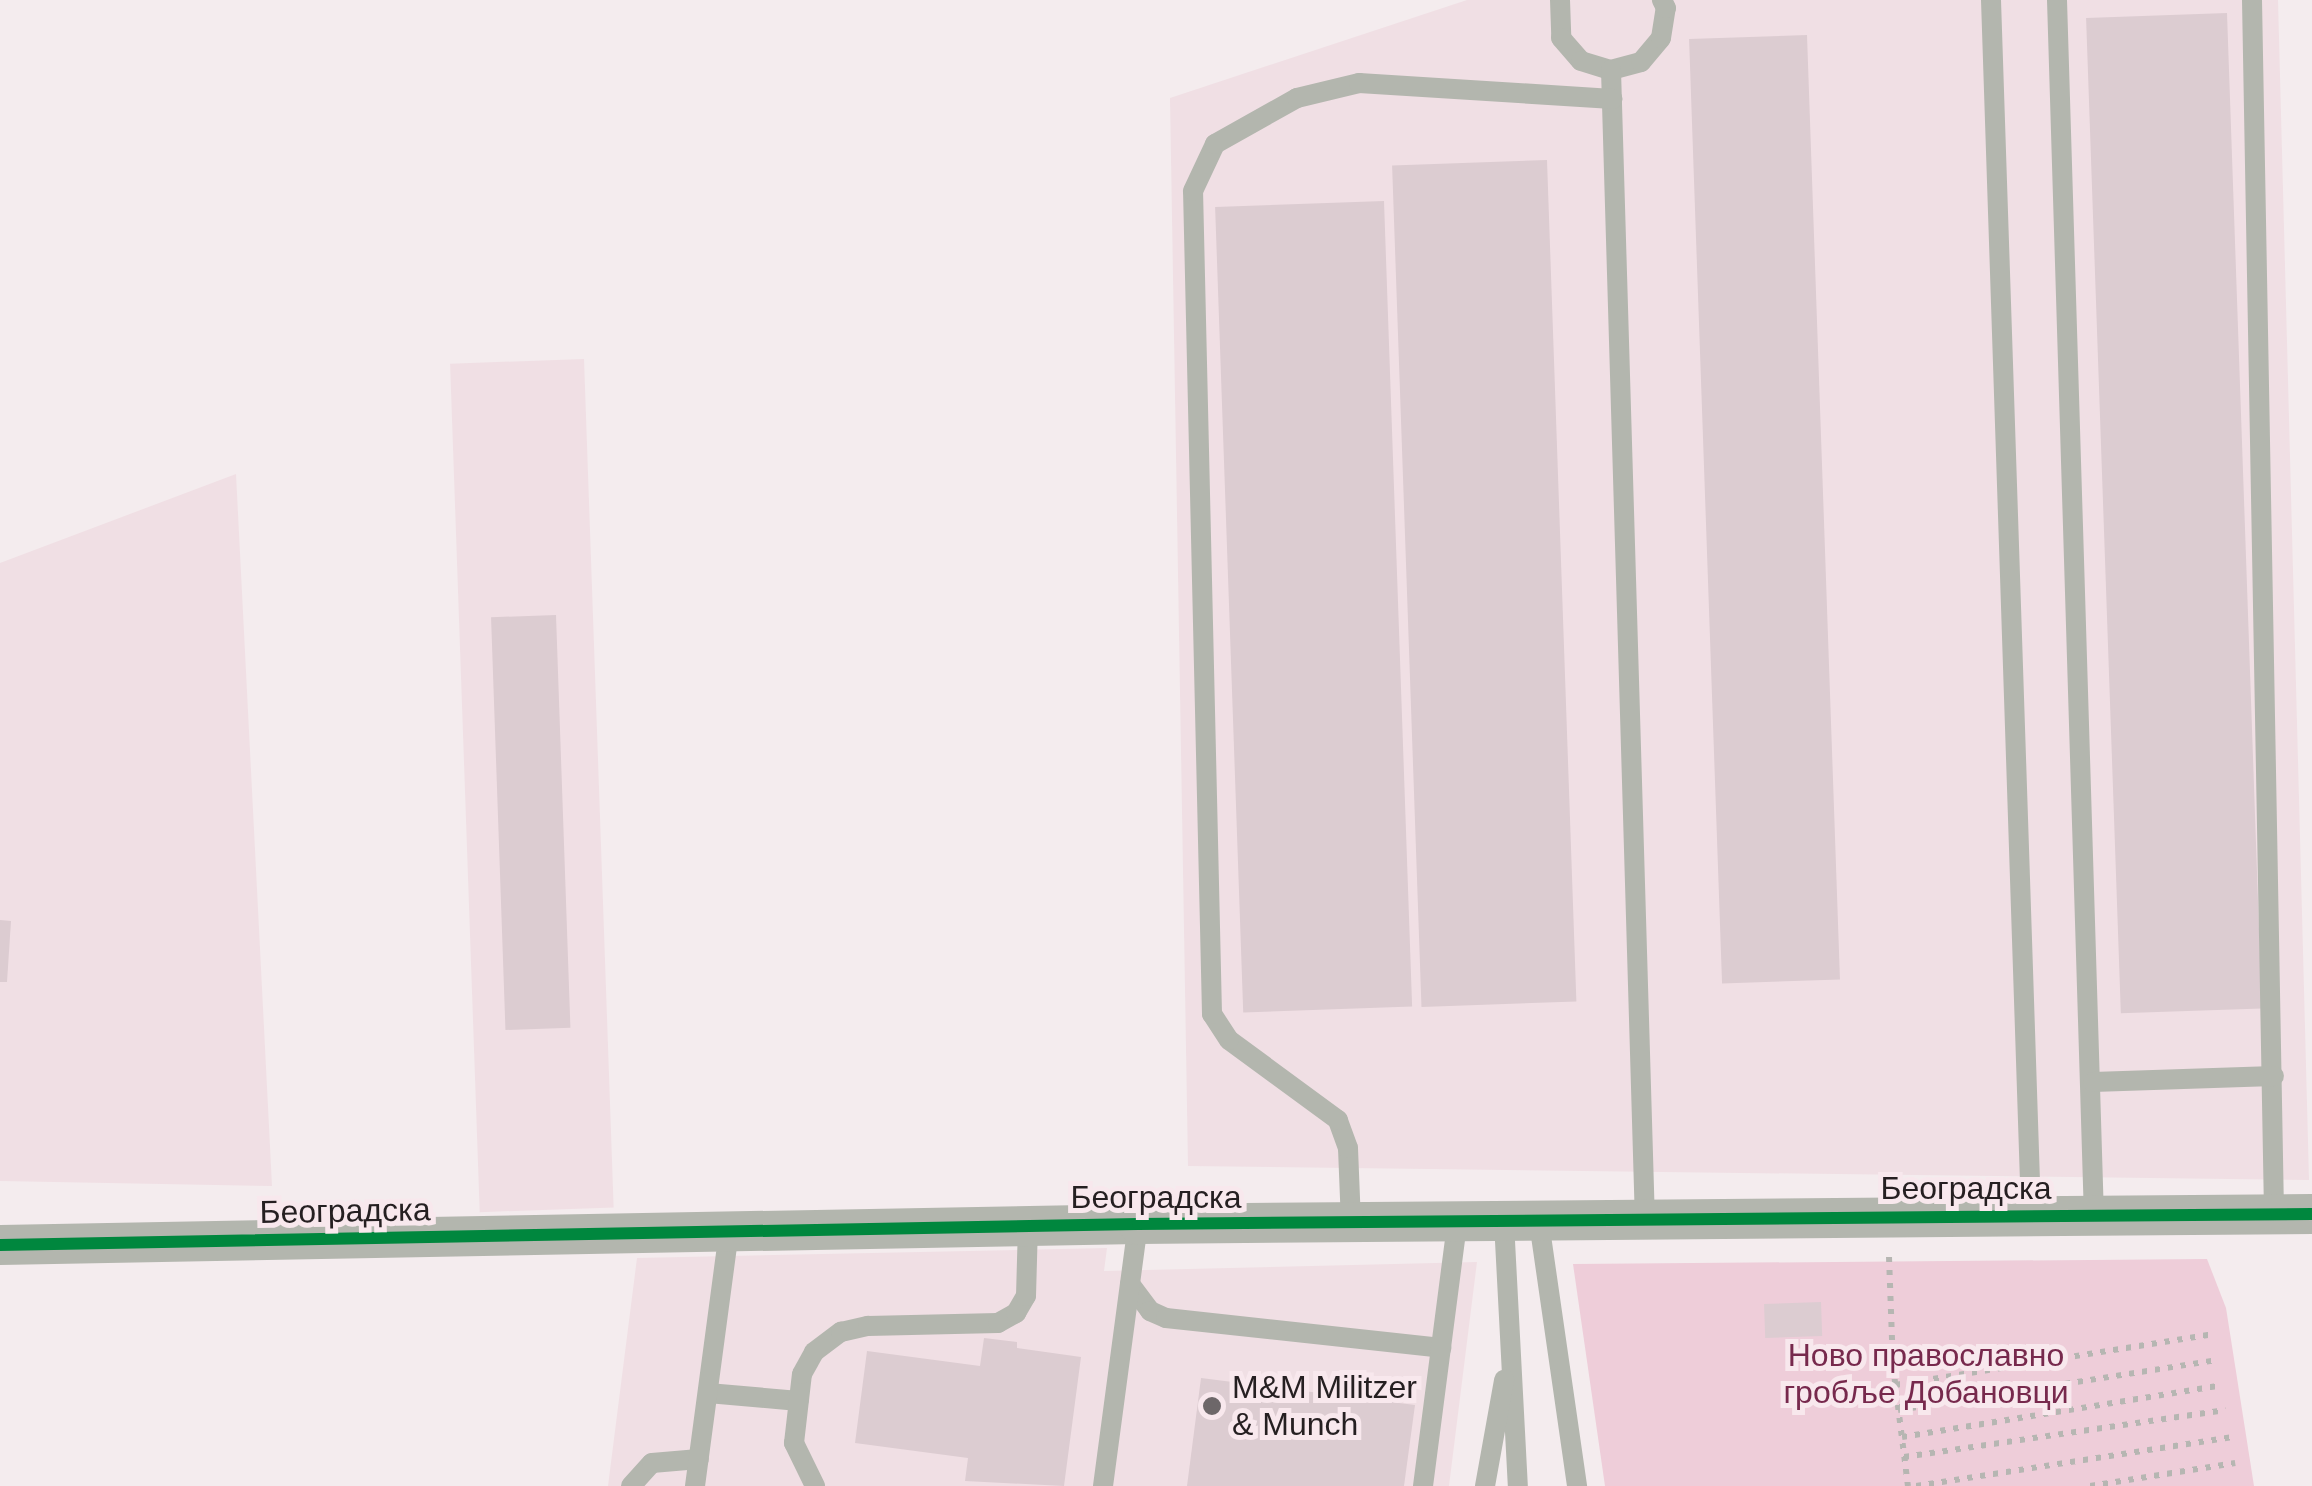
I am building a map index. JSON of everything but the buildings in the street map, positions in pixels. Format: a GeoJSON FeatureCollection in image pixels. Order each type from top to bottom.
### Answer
{"type":"FeatureCollection","features":[{"type":"Feature","properties":{"kind":"street","name":"Београдска"},"geometry":{"type":"LineString","coordinates":[[0,1245],[1028,1225],[2293,1215]]}},
{"type":"Feature","properties":{"kind":"lane"},"geometry":{"type":"LineString","coordinates":[[1560,0],[1562,38],[1581,62],[1611,70],[1641,62],[1661,38],[1666,8],[1662,0]]}},
{"type":"Feature","properties":{"kind":"lane"},"geometry":{"type":"LineString","coordinates":[[1991,0],[2031,1215]]}},
{"type":"Feature","properties":{"kind":"lane"},"geometry":{"type":"LineString","coordinates":[[2057,0],[2093,1082],[2094,1216]]}},
{"type":"Feature","properties":{"kind":"lane"},"geometry":{"type":"LineString","coordinates":[[2252,0],[2274,1076],[2293,1215]]}},
{"type":"Feature","properties":{"kind":"lane"},"geometry":{"type":"LineString","coordinates":[[1611,70],[1645,1219]]}},
{"type":"Feature","properties":{"kind":"lane"},"geometry":{"type":"LineString","coordinates":[[1351,1224],[1348,1148],[1338,1120],[1229,1040],[1212,1014],[1193,191],[1215,144],[1296,98],[1359,83],[1612,99]]}},
{"type":"Feature","properties":{"kind":"lane"},"geometry":{"type":"LineString","coordinates":[[2093,1082],[2274,1076]]}},
{"type":"Feature","properties":{"kind":"lane"},"geometry":{"type":"LineString","coordinates":[[1485,1486],[1511,1345],[1521,1222]]}},
{"type":"Feature","properties":{"kind":"lane"},"geometry":{"type":"LineString","coordinates":[[1521,1222],[1577,1486]]}},
{"type":"Feature","properties":{"kind":"lane"},"geometry":{"type":"LineString","coordinates":[[1422,1486],[1457,1223]]}},
{"type":"Feature","properties":{"kind":"lane"},"geometry":{"type":"LineString","coordinates":[[1103,1486],[1138,1224]]}},
{"type":"Feature","properties":{"kind":"lane"},"geometry":{"type":"LineString","coordinates":[[815,1486],[794,1443],[802,1374],[814,1352],[841,1332],[868,1326],[998,1324],[1016,1313],[1026,1296],[1028,1225]]}},
{"type":"Feature","properties":{"kind":"lane"},"geometry":{"type":"LineString","coordinates":[[695,1486],[729,1230]]}},
{"type":"Feature","properties":{"kind":"lane"},"geometry":{"type":"LineString","coordinates":[[1130,1284],[1150,1312],[1166,1318],[1441,1348]]}},
{"type":"Feature","properties":{"kind":"lane"},"geometry":{"type":"LineString","coordinates":[[1511,1345],[1516,1483]]}},
{"type":"Feature","properties":{"kind":"lane"},"geometry":{"type":"LineString","coordinates":[[708,1392],[798,1401]]}},
{"type":"Feature","properties":{"kind":"lane"},"geometry":{"type":"LineString","coordinates":[[630,1486],[652,1464],[699,1459]]}},
{"type":"Feature","properties":{"kind":"path"},"geometry":{"type":"LineString","coordinates":[[1888,1216],[1895,1385],[1904,1457],[1912,1486],[2231,1437]]}},
{"type":"Feature","properties":{"kind":"path"},"geometry":{"type":"LineString","coordinates":[[1895,1385],[2214,1334]]}},
{"type":"Feature","properties":{"kind":"path"},"geometry":{"type":"LineString","coordinates":[[1898,1410],[2218,1360]]}},
{"type":"Feature","properties":{"kind":"path"},"geometry":{"type":"LineString","coordinates":[[1902,1437],[2222,1385]]}},
{"type":"Feature","properties":{"kind":"path"},"geometry":{"type":"LineString","coordinates":[[1904,1457],[2226,1410]]}},
{"type":"Feature","properties":{"kind":"path"},"geometry":{"type":"LineString","coordinates":[[2090,1486],[2235,1463]]}},
{"type":"Feature","properties":{"kind":"shaded area"},"geometry":{"type":"Polygon","coordinates":[[[1467,0],[2278,0],[2309,1180],[1188,1166],[1170,98],[1467,0]]]}},
{"type":"Feature","properties":{"kind":"shaded area"},"geometry":{"type":"Polygon","coordinates":[[[584,359],[614,1207],[480,1212],[450,364],[584,359]]]}},
{"type":"Feature","properties":{"kind":"shaded area"},"geometry":{"type":"Polygon","coordinates":[[[236,474],[272,1186],[0,1181],[0,563],[236,474]]]}},
{"type":"Feature","properties":{"kind":"shaded area"},"geometry":{"type":"Polygon","coordinates":[[[1107,1248],[1104,1271],[1477,1262],[1449,1486],[608,1486],[637,1258],[1107,1248]]]}},
{"type":"Feature","properties":{"kind":"green space","name":"Ново православно гробље Добановци"},"geometry":{"type":"Polygon","coordinates":[[[2207,1259],[2226,1308],[2254,1486],[1605,1486],[1573,1264],[2207,1259]]]}},
{"type":"Feature","properties":{"kind":"cycle path"},"geometry":{"type":"LineString","coordinates":[[0,1245],[1138,1224],[2312,1214]]}},
{"type":"Feature","properties":{"kind":"place","name":"M&M Militzer & Munch"},"geometry":{"type":"Point","coordinates":[1212,1406]}}]}
